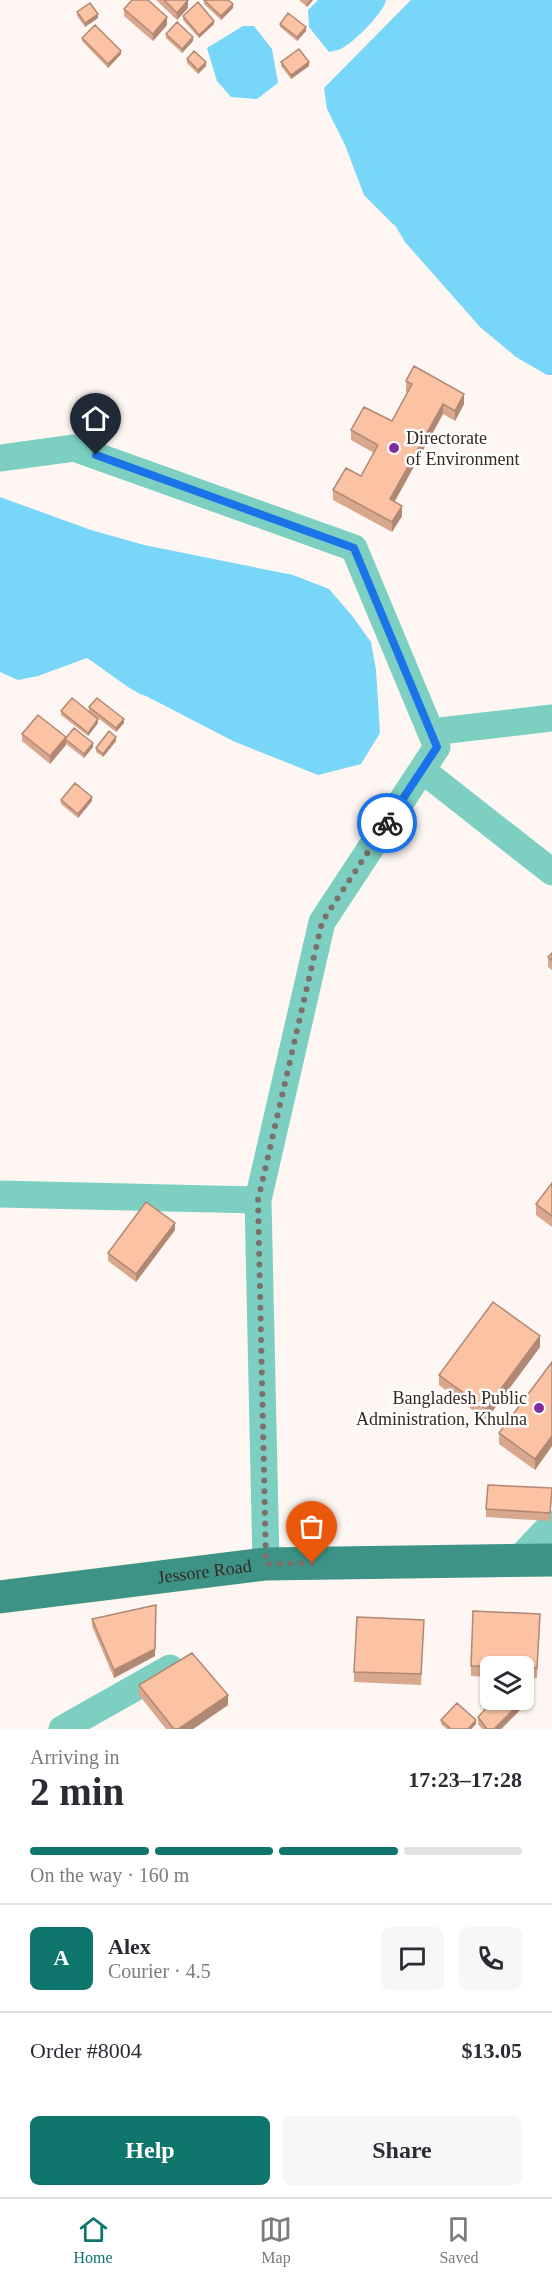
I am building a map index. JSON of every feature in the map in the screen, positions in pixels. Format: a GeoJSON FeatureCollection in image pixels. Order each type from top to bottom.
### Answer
{"type":"FeatureCollection","features":[{"type":"Feature","properties":{"kind":"highway","name":"Jessore Road"},"geometry":{"type":"LineString","coordinates":[[0,1597],[266,1564],[552,1560]]}},
{"type":"Feature","properties":{"kind":"street"},"geometry":{"type":"LineString","coordinates":[[0,458],[74,448],[354,548],[437,747],[322,922],[258,1200],[266,1564]]}},
{"type":"Feature","properties":{"kind":"street"},"geometry":{"type":"LineString","coordinates":[[431,732],[552,718]]}},
{"type":"Feature","properties":{"kind":"street"},"geometry":{"type":"LineString","coordinates":[[422,770],[552,872]]}},
{"type":"Feature","properties":{"kind":"street"},"geometry":{"type":"LineString","coordinates":[[0,1194],[258,1200]]}},
{"type":"Feature","properties":{"kind":"street"},"geometry":{"type":"LineString","coordinates":[[518,1560],[552,1524]]}},
{"type":"Feature","properties":{"kind":"street"},"geometry":{"type":"LineString","coordinates":[[62,1729],[191,1656]]}},
{"type":"Feature","properties":{"kind":"water"},"geometry":{"type":"Polygon","coordinates":[[[318,0],[386,0],[375,19],[355,39],[342,48],[329,52],[309,27],[308,10],[318,0]]]}},
{"type":"Feature","properties":{"kind":"water"},"geometry":{"type":"Polygon","coordinates":[[[411,0],[552,0],[552,375],[547,375],[516,357],[480,327],[405,242],[396,227],[364,195],[345,145],[327,109],[324,88],[411,0]]]}},
{"type":"Feature","properties":{"kind":"water"},"geometry":{"type":"Polygon","coordinates":[[[243,26],[254,26],[272,49],[278,83],[257,99],[231,97],[217,81],[207,48],[243,26]]]}},
{"type":"Feature","properties":{"kind":"water"},"geometry":{"type":"Polygon","coordinates":[[[0,497],[91,530],[144,545],[293,575],[329,589],[371,642],[376,670],[380,733],[361,764],[318,775],[233,741],[140,694],[87,658],[38,676],[18,680],[0,672],[0,497]]]}},
{"type":"Feature","properties":{"kind":"building"},"geometry":{"type":"Polygon","coordinates":[[[132,0],[148,0],[167,17],[153,34],[124,9],[132,0]]]}},
{"type":"Feature","properties":{"kind":"building"},"geometry":{"type":"Polygon","coordinates":[[[164,0],[188,0],[177,13],[164,0]]]}},
{"type":"Feature","properties":{"kind":"building"},"geometry":{"type":"Polygon","coordinates":[[[204,0],[228,0],[233,4],[221,16],[204,0]]]}},
{"type":"Feature","properties":{"kind":"building"},"geometry":{"type":"Polygon","coordinates":[[[198,2],[214,21],[199,35],[183,16],[198,2]]]}},
{"type":"Feature","properties":{"kind":"building"},"geometry":{"type":"Polygon","coordinates":[[[90,3],[98,14],[85,23],[77,12],[90,3]]]}},
{"type":"Feature","properties":{"kind":"building"},"geometry":{"type":"Polygon","coordinates":[[[288,13],[306,27],[297,37],[280,24],[288,13]]]}},
{"type":"Feature","properties":{"kind":"building"},"geometry":{"type":"Polygon","coordinates":[[[177,22],[193,37],[182,49],[166,34],[177,22]]]}},
{"type":"Feature","properties":{"kind":"building"},"geometry":{"type":"Polygon","coordinates":[[[95,25],[121,51],[108,64],[82,38],[95,25]]]}},
{"type":"Feature","properties":{"kind":"building"},"geometry":{"type":"Polygon","coordinates":[[[299,49],[309,62],[291,75],[281,62],[299,49]]]}},
{"type":"Feature","properties":{"kind":"building"},"geometry":{"type":"Polygon","coordinates":[[[194,51],[206,62],[198,70],[187,59],[194,51]]]}},
{"type":"Feature","properties":{"kind":"building","name":"Directorate of Environment"},"geometry":{"type":"Polygon","coordinates":[[[414,366],[464,394],[455,411],[443,404],[390,499],[402,506],[392,522],[333,490],[346,468],[361,476],[378,445],[351,430],[364,407],[392,421],[412,384],[406,381],[414,366]]]}},
{"type":"Feature","properties":{"kind":"building"},"geometry":{"type":"Polygon","coordinates":[[[72,698],[98,719],[88,733],[61,711],[72,698]]]}},
{"type":"Feature","properties":{"kind":"building"},"geometry":{"type":"Polygon","coordinates":[[[97,698],[124,719],[116,728],[89,707],[97,698]]]}},
{"type":"Feature","properties":{"kind":"building"},"geometry":{"type":"Polygon","coordinates":[[[38,715],[66,737],[50,756],[22,734],[38,715]]]}},
{"type":"Feature","properties":{"kind":"building"},"geometry":{"type":"Polygon","coordinates":[[[74,728],[93,743],[84,754],[65,739],[74,728]]]}},
{"type":"Feature","properties":{"kind":"building"},"geometry":{"type":"Polygon","coordinates":[[[109,731],[116,737],[103,754],[96,748],[109,731]]]}},
{"type":"Feature","properties":{"kind":"building"},"geometry":{"type":"Polygon","coordinates":[[[75,783],[92,797],[78,814],[61,800],[75,783]]]}},
{"type":"Feature","properties":{"kind":"building"},"geometry":{"type":"Polygon","coordinates":[[[552,1183],[552,1216],[536,1204],[552,1183]]]}},
{"type":"Feature","properties":{"kind":"building"},"geometry":{"type":"Polygon","coordinates":[[[146,1202],[175,1223],[136,1274],[108,1253],[146,1202]]]}},
{"type":"Feature","properties":{"kind":"building"},"geometry":{"type":"Polygon","coordinates":[[[493,1302],[540,1336],[486,1409],[439,1375],[493,1302]]]}},
{"type":"Feature","properties":{"kind":"building","name":"Bangladesh Public Administration, Khulna"},"geometry":{"type":"Polygon","coordinates":[[[552,1362],[552,1436],[535,1459],[499,1433],[552,1362]]]}},
{"type":"Feature","properties":{"kind":"building"},"geometry":{"type":"Polygon","coordinates":[[[488,1485],[552,1488],[550,1513],[486,1509],[488,1485]]]}},
{"type":"Feature","properties":{"kind":"building"},"geometry":{"type":"Polygon","coordinates":[[[156,1605],[155,1649],[114,1670],[92,1619],[156,1605]]]}},
{"type":"Feature","properties":{"kind":"building"},"geometry":{"type":"Polygon","coordinates":[[[473,1611],[540,1614],[537,1668],[534,1668],[534,1656],[480,1656],[480,1666],[471,1666],[473,1611]]]}},
{"type":"Feature","properties":{"kind":"building"},"geometry":{"type":"Polygon","coordinates":[[[357,1617],[424,1620],[421,1674],[354,1672],[357,1617]]]}},
{"type":"Feature","properties":{"kind":"building"},"geometry":{"type":"Polygon","coordinates":[[[192,1653],[228,1695],[178,1729],[174,1729],[139,1685],[192,1653]]]}},
{"type":"Feature","properties":{"kind":"building"},"geometry":{"type":"Polygon","coordinates":[[[457,1703],[476,1720],[468,1729],[451,1729],[441,1720],[457,1703]]]}},
{"type":"Feature","properties":{"kind":"building"},"geometry":{"type":"Polygon","coordinates":[[[485,1710],[513,1710],[494,1729],[487,1729],[478,1717],[485,1710]]]}},
{"type":"Feature","properties":{"kind":"way so far"},"geometry":{"type":"LineString","coordinates":[[312,1563],[266,1564],[258,1200],[322,922],[387,823]]}},
{"type":"Feature","properties":{"kind":"place","name":"Directorate of Environment"},"geometry":{"type":"Point","coordinates":[394,448]}},
{"type":"Feature","properties":{"kind":"place","name":"Bangladesh Public Administration, Khulna"},"geometry":{"type":"Point","coordinates":[539,1408]}},
{"type":"Feature","properties":{"kind":"route"},"geometry":{"type":"LineString","coordinates":[[96,455],[354,548],[437,747],[387,823]]}}]}
